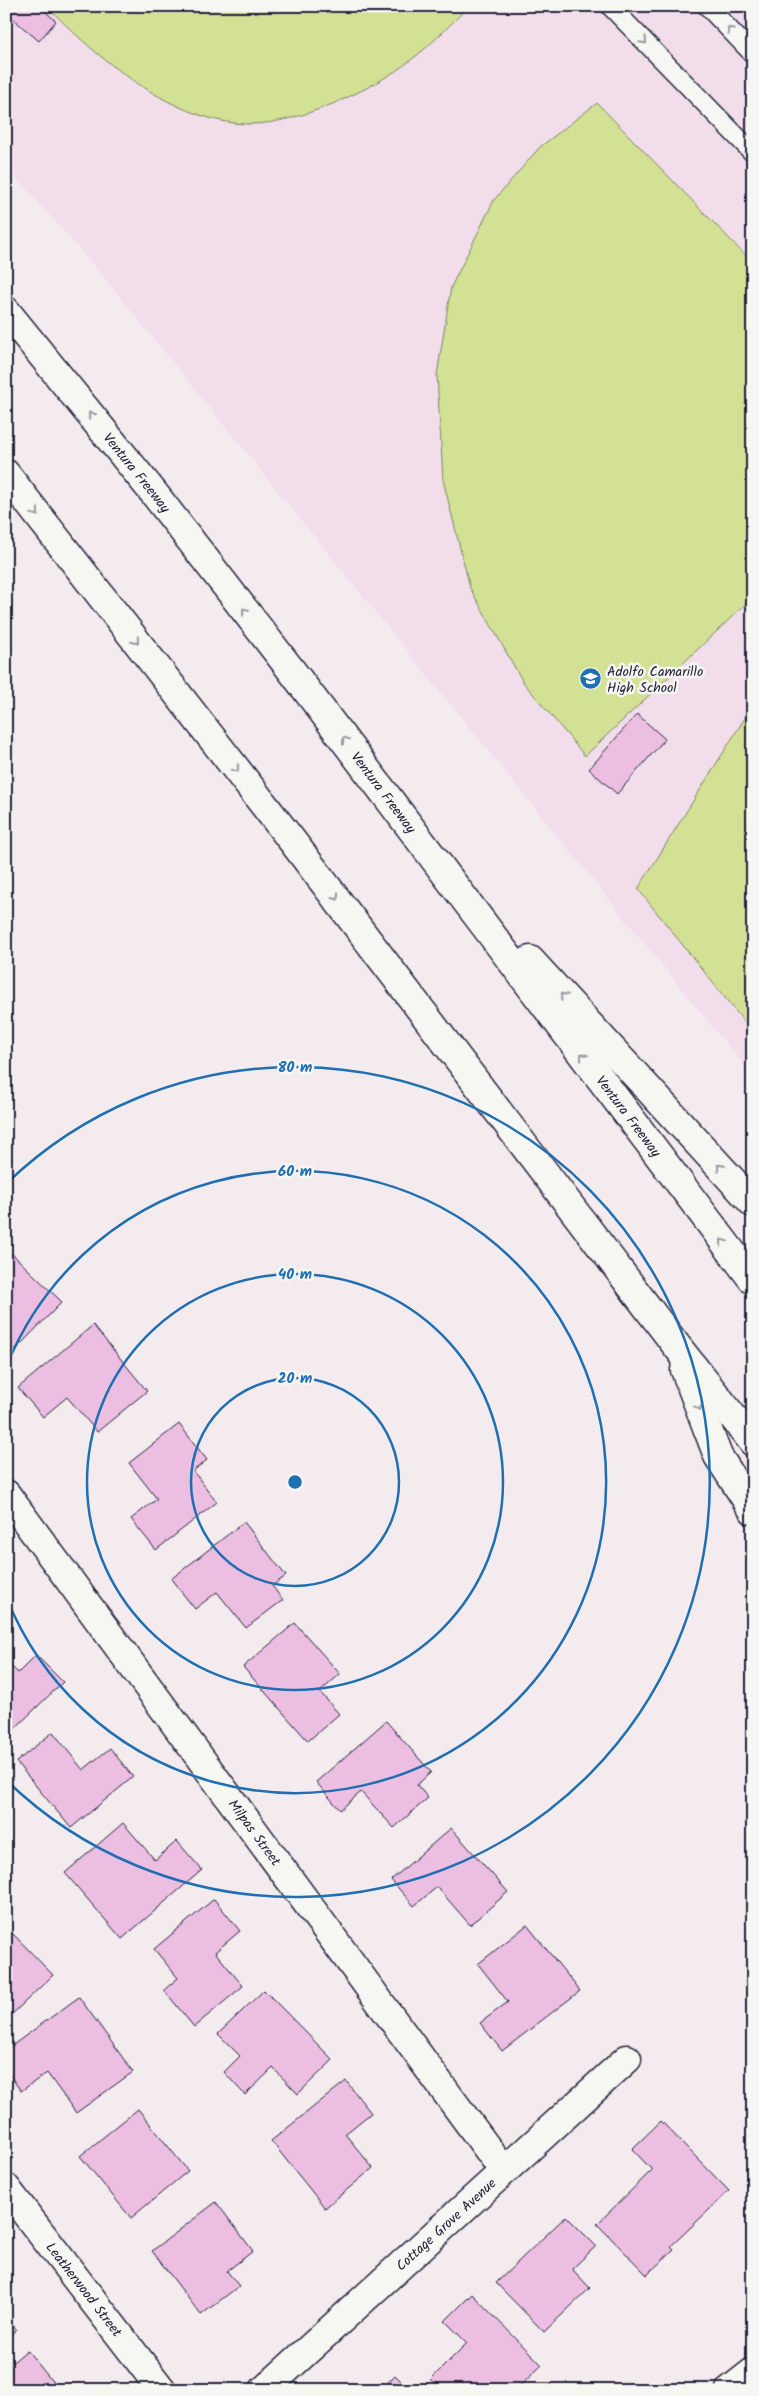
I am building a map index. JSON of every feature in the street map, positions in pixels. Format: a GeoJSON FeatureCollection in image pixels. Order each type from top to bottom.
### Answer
{"type":"FeatureCollection","features":[{"type":"Feature","properties":{"kind":"main road","name":"Ventura Freeway"},"geometry":{"type":"LineString","coordinates":[[6,311],[159,499],[753,1280]]}},
{"type":"Feature","properties":{"kind":"main road"},"geometry":{"type":"LineString","coordinates":[[6,474],[293,842],[676,1345],[753,1442]]}},
{"type":"Feature","properties":{"kind":"main road"},"geometry":{"type":"LineString","coordinates":[[415,835],[753,1203]]}},
{"type":"Feature","properties":{"kind":"main road"},"geometry":{"type":"LineString","coordinates":[[676,1345],[718,1456],[753,1510]]}},
{"type":"Feature","properties":{"kind":"main road","name":"Milpas Street"},"geometry":{"type":"LineString","coordinates":[[6,1494],[504,2171]]}},
{"type":"Feature","properties":{"kind":"main road","name":"Cottage Grove Avenue"},"geometry":{"type":"LineString","coordinates":[[264,2390],[627,2059]]}},
{"type":"Feature","properties":{"kind":"main road","name":"Leatherwood Street"},"geometry":{"type":"LineString","coordinates":[[6,2188],[162,2390]]}},
{"type":"Feature","properties":{"kind":"main road"},"geometry":{"type":"LineString","coordinates":[[730,2390],[753,2372]]}},
{"type":"Feature","properties":{"kind":"lane"},"geometry":{"type":"LineString","coordinates":[[610,6],[753,153]]}},
{"type":"Feature","properties":{"kind":"lane"},"geometry":{"type":"LineString","coordinates":[[707,6],[753,54]]}},
{"type":"Feature","properties":{"kind":"shaded area","name":"Adolfo Camarillo High School"},"geometry":{"type":"Polygon","coordinates":[[[6,6],[753,6],[753,1077],[106,280],[6,166],[6,6]]]}},
{"type":"Feature","properties":{"kind":"green space"},"geometry":{"type":"Polygon","coordinates":[[[47,6],[469,6],[419,54],[395,71],[357,93],[335,103],[291,118],[251,124],[223,121],[195,113],[167,101],[113,66],[47,6]]]}},
{"type":"Feature","properties":{"kind":"green space"},"geometry":{"type":"Polygon","coordinates":[[[597,103],[753,263],[753,597],[585,756],[523,682],[470,588],[443,480],[437,375],[451,287],[494,200],[540,147],[597,103]]]}},
{"type":"Feature","properties":{"kind":"green space"},"geometry":{"type":"Polygon","coordinates":[[[753,705],[753,1033],[638,889],[753,705]]]}},
{"type":"Feature","properties":{"kind":"building"},"geometry":{"type":"Polygon","coordinates":[[[6,6],[39,6],[56,21],[39,41],[6,13],[6,6]]]}},
{"type":"Feature","properties":{"kind":"building"},"geometry":{"type":"Polygon","coordinates":[[[637,714],[665,739],[617,794],[589,769],[637,714]]]}},
{"type":"Feature","properties":{"kind":"building"},"geometry":{"type":"Polygon","coordinates":[[[6,1248],[62,1302],[15,1350],[6,1341],[6,1248]]]}},
{"type":"Feature","properties":{"kind":"building"},"geometry":{"type":"Polygon","coordinates":[[[93,1325],[147,1391],[97,1432],[67,1397],[43,1417],[18,1388],[93,1325]]]}},
{"type":"Feature","properties":{"kind":"building"},"geometry":{"type":"Polygon","coordinates":[[[179,1424],[207,1460],[193,1471],[217,1502],[156,1550],[131,1519],[157,1499],[129,1463],[179,1424]]]}},
{"type":"Feature","properties":{"kind":"building"},"geometry":{"type":"Polygon","coordinates":[[[244,1522],[286,1576],[272,1586],[283,1600],[246,1628],[217,1592],[195,1609],[171,1579],[244,1522]]]}},
{"type":"Feature","properties":{"kind":"building"},"geometry":{"type":"Polygon","coordinates":[[[295,1623],[340,1674],[320,1692],[339,1714],[308,1741],[243,1667],[295,1623]]]}},
{"type":"Feature","properties":{"kind":"building"},"geometry":{"type":"Polygon","coordinates":[[[36,1655],[63,1682],[6,1737],[6,1661],[18,1673],[36,1655]]]}},
{"type":"Feature","properties":{"kind":"building"},"geometry":{"type":"Polygon","coordinates":[[[386,1721],[431,1772],[417,1785],[428,1798],[394,1828],[361,1792],[340,1810],[316,1782],[386,1721]]]}},
{"type":"Feature","properties":{"kind":"building"},"geometry":{"type":"Polygon","coordinates":[[[53,1732],[83,1770],[110,1748],[133,1777],[71,1828],[16,1762],[53,1732]]]}},
{"type":"Feature","properties":{"kind":"building"},"geometry":{"type":"Polygon","coordinates":[[[123,1823],[155,1860],[177,1841],[202,1870],[122,1939],[65,1873],[123,1823]]]}},
{"type":"Feature","properties":{"kind":"building"},"geometry":{"type":"Polygon","coordinates":[[[451,1828],[508,1892],[470,1925],[437,1887],[414,1906],[391,1880],[451,1828]]]}},
{"type":"Feature","properties":{"kind":"building"},"geometry":{"type":"Polygon","coordinates":[[[214,1899],[240,1931],[215,1952],[243,1986],[194,2027],[164,1990],[178,1978],[154,1949],[214,1899]]]}},
{"type":"Feature","properties":{"kind":"building"},"geometry":{"type":"Polygon","coordinates":[[[527,1925],[580,1991],[502,2051],[480,2023],[508,2002],[478,1964],[527,1925]]]}},
{"type":"Feature","properties":{"kind":"building"},"geometry":{"type":"Polygon","coordinates":[[[13,1934],[53,1975],[6,2020],[6,1940],[13,1934]]]}},
{"type":"Feature","properties":{"kind":"building"},"geometry":{"type":"Polygon","coordinates":[[[264,1990],[333,2060],[298,2094],[273,2068],[245,2095],[224,2072],[240,2056],[218,2034],[264,1990]]]}},
{"type":"Feature","properties":{"kind":"building"},"geometry":{"type":"Polygon","coordinates":[[[79,1997],[133,2072],[76,2113],[47,2073],[21,2091],[6,2070],[6,2050],[79,1997]]]}},
{"type":"Feature","properties":{"kind":"building"},"geometry":{"type":"Polygon","coordinates":[[[346,2081],[371,2113],[345,2134],[373,2168],[325,2208],[271,2141],[346,2081]]]}},
{"type":"Feature","properties":{"kind":"building"},"geometry":{"type":"Polygon","coordinates":[[[138,2109],[188,2171],[131,2218],[80,2156],[138,2109]]]}},
{"type":"Feature","properties":{"kind":"building"},"geometry":{"type":"Polygon","coordinates":[[[661,2121],[729,2191],[671,2246],[674,2249],[647,2275],[597,2224],[652,2170],[632,2149],[661,2121]]]}},
{"type":"Feature","properties":{"kind":"building"},"geometry":{"type":"Polygon","coordinates":[[[216,2202],[253,2251],[227,2271],[239,2286],[201,2315],[152,2251],[216,2202]]]}},
{"type":"Feature","properties":{"kind":"building"},"geometry":{"type":"Polygon","coordinates":[[[566,2216],[596,2246],[572,2269],[590,2288],[544,2332],[496,2283],[566,2216]]]}},
{"type":"Feature","properties":{"kind":"building"},"geometry":{"type":"Polygon","coordinates":[[[472,2294],[542,2365],[516,2390],[442,2390],[431,2379],[467,2343],[445,2321],[472,2294]]]}},
{"type":"Feature","properties":{"kind":"building"},"geometry":{"type":"Polygon","coordinates":[[[6,2317],[16,2330],[6,2338],[6,2317]]]}},
{"type":"Feature","properties":{"kind":"building"},"geometry":{"type":"Polygon","coordinates":[[[27,2350],[59,2390],[6,2390],[6,2368],[27,2350]]]}},
{"type":"Feature","properties":{"kind":"building"},"geometry":{"type":"Polygon","coordinates":[[[395,2375],[410,2390],[381,2390],[395,2375]]]}},
{"type":"Feature","properties":{"kind":"place","name":"Adolfo Camarillo High School"},"geometry":{"type":"Point","coordinates":[591,679]}}]}
